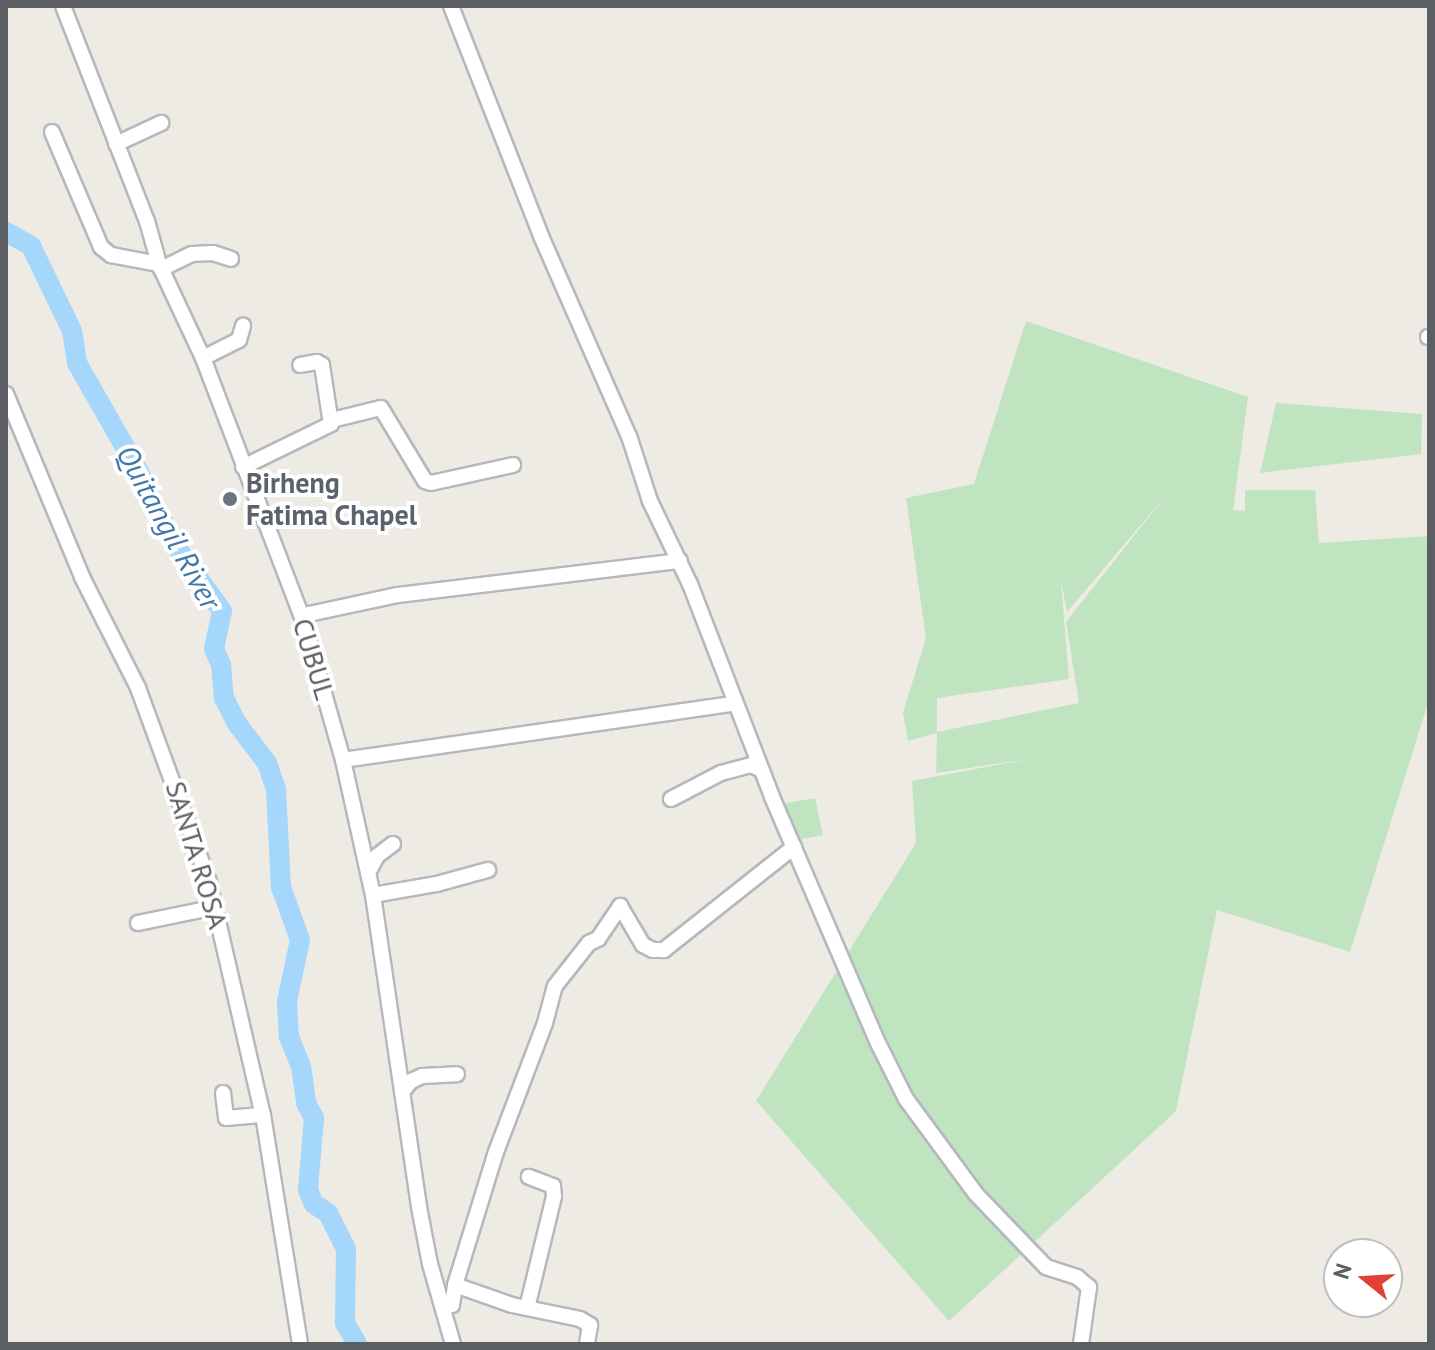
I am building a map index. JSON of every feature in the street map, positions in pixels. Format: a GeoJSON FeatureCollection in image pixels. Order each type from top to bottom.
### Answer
{"type":"FeatureCollection","features":[{"type":"Feature","properties":{"kind":"street","name":"CUBUL"},"geometry":{"type":"LineString","coordinates":[[63,6],[147,221],[160,267],[203,358],[304,623],[343,760],[373,895],[419,1207],[453,1344]]}},
{"type":"Feature","properties":{"kind":"street"},"geometry":{"type":"LineString","coordinates":[[451,6],[541,236],[629,436],[650,501],[671,550],[680,561],[760,769],[906,1099],[961,1175],[1011,1233],[1046,1267],[1077,1277],[1089,1287],[1081,1344]]}},
{"type":"Feature","properties":{"kind":"street"},"geometry":{"type":"LineString","coordinates":[[116,144],[161,123]]}},
{"type":"Feature","properties":{"kind":"street"},"geometry":{"type":"LineString","coordinates":[[52,132],[101,247],[111,255],[160,267],[192,254],[213,253],[231,259]]}},
{"type":"Feature","properties":{"kind":"street"},"geometry":{"type":"LineString","coordinates":[[203,358],[239,340],[243,326]]}},
{"type":"Feature","properties":{"kind":"street"},"geometry":{"type":"LineString","coordinates":[[243,467],[327,428],[332,420],[322,365],[317,362],[300,365]]}},
{"type":"Feature","properties":{"kind":"street","name":"SANTA ROSA"},"geometry":{"type":"LineString","coordinates":[[6,394],[82,577],[138,688],[167,759],[216,907],[263,1115],[300,1344]]}},
{"type":"Feature","properties":{"kind":"street"},"geometry":{"type":"LineString","coordinates":[[332,420],[381,408],[425,481],[431,483],[513,465]]}},
{"type":"Feature","properties":{"kind":"street"},"geometry":{"type":"LineString","coordinates":[[304,623],[309,614],[398,595],[680,561]]}},
{"type":"Feature","properties":{"kind":"street"},"geometry":{"type":"LineString","coordinates":[[343,760],[734,704]]}},
{"type":"Feature","properties":{"kind":"street"},"geometry":{"type":"LineString","coordinates":[[671,799],[721,773],[751,765],[760,769]]}},
{"type":"Feature","properties":{"kind":"street"},"geometry":{"type":"LineString","coordinates":[[368,873],[377,856],[393,844]]}},
{"type":"Feature","properties":{"kind":"street"},"geometry":{"type":"LineString","coordinates":[[442,1306],[452,1305],[455,1285],[496,1152],[545,1023],[555,986],[589,943],[598,939],[620,906],[643,945],[653,950],[664,950],[794,847]]}},
{"type":"Feature","properties":{"kind":"street"},"geometry":{"type":"LineString","coordinates":[[373,895],[437,884],[488,870]]}},
{"type":"Feature","properties":{"kind":"street"},"geometry":{"type":"LineString","coordinates":[[138,923],[216,907]]}},
{"type":"Feature","properties":{"kind":"street"},"geometry":{"type":"LineString","coordinates":[[402,1092],[411,1081],[422,1076],[457,1074]]}},
{"type":"Feature","properties":{"kind":"street"},"geometry":{"type":"LineString","coordinates":[[223,1093],[226,1118],[263,1115]]}},
{"type":"Feature","properties":{"kind":"street"},"geometry":{"type":"LineString","coordinates":[[527,1308],[554,1196],[553,1186],[529,1177]]}},
{"type":"Feature","properties":{"kind":"street"},"geometry":{"type":"LineString","coordinates":[[455,1285],[527,1308],[586,1322],[590,1325],[587,1344]]}},
{"type":"Feature","properties":{"kind":"green space"},"geometry":{"type":"Polygon","coordinates":[[[1026,321],[1248,397],[1233,510],[1245,511],[1245,490],[1315,490],[1319,543],[1429,536],[1429,700],[1350,952],[1217,910],[1176,1111],[949,1321],[756,1101],[916,843],[912,781],[1028,759],[936,773],[937,733],[908,741],[903,713],[926,638],[906,498],[974,484],[1026,321]],[[1167,494],[1067,612],[1061,581],[1069,679],[937,698],[937,732],[1079,703],[1066,622],[1167,494]]]}},
{"type":"Feature","properties":{"kind":"green space"},"geometry":{"type":"Polygon","coordinates":[[[1276,403],[1422,414],[1421,454],[1260,473],[1276,403]]]}},
{"type":"Feature","properties":{"kind":"green space"},"geometry":{"type":"Polygon","coordinates":[[[815,798],[823,835],[792,841],[776,805],[815,798]]]}},
{"type":"Feature","properties":{"kind":"waterway","name":"Quitangil River"},"geometry":{"type":"LineString","coordinates":[[6,232],[31,246],[72,331],[77,363],[138,470],[172,541],[222,611],[214,649],[221,665],[224,698],[238,725],[267,763],[276,789],[281,887],[300,940],[287,1001],[289,1037],[301,1066],[306,1103],[314,1118],[308,1190],[314,1204],[328,1213],[346,1249],[345,1323],[357,1344]]}},
{"type":"Feature","properties":{"kind":"place","name":"Birheng Fatima Chapel"},"geometry":{"type":"Point","coordinates":[230,499]}}]}
